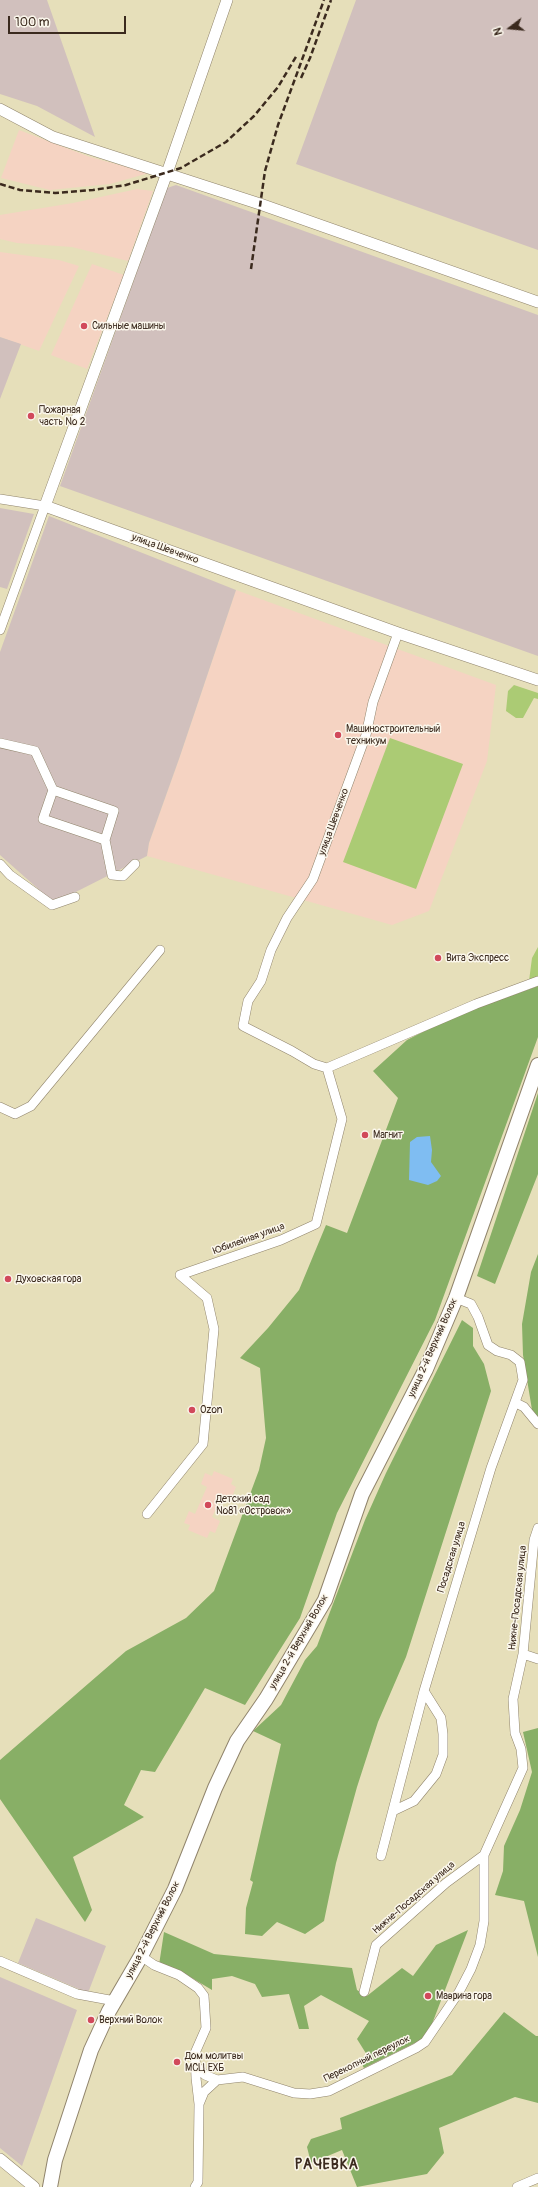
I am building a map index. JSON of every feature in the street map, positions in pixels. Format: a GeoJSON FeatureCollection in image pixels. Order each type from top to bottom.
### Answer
{"type":"FeatureCollection","features":[{"type":"Feature","properties":{"kind":"main road","name":"улица 2-й Верхний Волок"},"geometry":{"type":"LineString","coordinates":[[50,2187],[55,2160],[91,2050],[115,2001],[141,1956],[174,1889],[215,1788],[238,1741],[266,1699],[324,1600],[362,1494],[426,1369],[456,1298],[538,1064]]}},
{"type":"Feature","properties":{"kind":"street"},"geometry":{"type":"LineString","coordinates":[[0,630],[167,173],[226,0]]}},
{"type":"Feature","properties":{"kind":"street"},"geometry":{"type":"LineString","coordinates":[[0,108],[52,137],[167,173],[538,302]]}},
{"type":"Feature","properties":{"kind":"street","name":"улица Шевченко"},"geometry":{"type":"LineString","coordinates":[[0,499],[45,506],[398,633],[538,680]]}},
{"type":"Feature","properties":{"kind":"street","name":"улица Шевченко"},"geometry":{"type":"LineString","coordinates":[[327,1068],[314,1064],[243,1026],[248,1001],[261,981],[271,950],[287,918],[313,879],[366,735],[372,702],[398,633]]}},
{"type":"Feature","properties":{"kind":"street"},"geometry":{"type":"LineString","coordinates":[[0,743],[35,751],[53,790],[43,819],[105,840]]}},
{"type":"Feature","properties":{"kind":"street"},"geometry":{"type":"LineString","coordinates":[[53,790],[114,811],[105,840],[112,875],[124,876],[135,864]]}},
{"type":"Feature","properties":{"kind":"street"},"geometry":{"type":"LineString","coordinates":[[0,864],[10,875],[52,905],[75,897]]}},
{"type":"Feature","properties":{"kind":"street"},"geometry":{"type":"LineString","coordinates":[[0,1107],[15,1114],[31,1106],[160,950]]}},
{"type":"Feature","properties":{"kind":"street"},"geometry":{"type":"LineString","coordinates":[[327,1068],[476,1004],[538,981]]}},
{"type":"Feature","properties":{"kind":"street","name":"Юбилейная улица"},"geometry":{"type":"LineString","coordinates":[[148,1514],[203,1444],[214,1329],[208,1298],[180,1275],[281,1240],[316,1224],[342,1119],[327,1068]]}},
{"type":"Feature","properties":{"kind":"street","name":"Посадская улица"},"geometry":{"type":"LineString","coordinates":[[381,1856],[424,1691],[491,1468],[524,1380],[520,1362],[511,1355],[497,1351],[488,1345],[478,1317],[471,1304],[456,1298]]}},
{"type":"Feature","properties":{"kind":"street"},"geometry":{"type":"LineString","coordinates":[[516,1403],[524,1407],[538,1424]]}},
{"type":"Feature","properties":{"kind":"street","name":"Нижне-Посадская улица"},"geometry":{"type":"LineString","coordinates":[[364,1992],[376,1945],[446,1883],[484,1855],[523,1768],[521,1749],[515,1733],[513,1699],[523,1654],[534,1540],[538,1528]]}},
{"type":"Feature","properties":{"kind":"street"},"geometry":{"type":"LineString","coordinates":[[523,1654],[538,1659]]}},
{"type":"Feature","properties":{"kind":"street"},"geometry":{"type":"LineString","coordinates":[[393,1811],[414,1801],[436,1774],[443,1754],[441,1718],[424,1691]]}},
{"type":"Feature","properties":{"kind":"street","name":"Перекопный переулок"},"geometry":{"type":"LineString","coordinates":[[217,2080],[243,2077],[294,2093],[310,2094],[329,2091],[416,2048],[425,2042],[459,1992],[471,1969],[480,1945],[484,1921],[484,1855]]}},
{"type":"Feature","properties":{"kind":"street"},"geometry":{"type":"LineString","coordinates":[[141,1956],[154,1965],[179,1975],[198,1988],[204,1996],[206,2028],[195,2053],[199,2104],[198,2182],[194,2187]]}},
{"type":"Feature","properties":{"kind":"street"},"geometry":{"type":"LineString","coordinates":[[0,1961],[77,1994],[115,2001]]}},
{"type":"Feature","properties":{"kind":"street"},"geometry":{"type":"LineString","coordinates":[[196,2066],[205,2075],[217,2080],[204,2092],[199,2104]]}},
{"type":"Feature","properties":{"kind":"street"},"geometry":{"type":"LineString","coordinates":[[0,2159],[34,2187]]}},
{"type":"Feature","properties":{"kind":"street"},"geometry":{"type":"LineString","coordinates":[[517,2187],[538,2178]]}},
{"type":"Feature","properties":{"kind":"shaded area"},"geometry":{"type":"Polygon","coordinates":[[[0,0],[47,0],[95,137],[37,106],[0,94],[0,0]]]}},
{"type":"Feature","properties":{"kind":"shaded area"},"geometry":{"type":"Polygon","coordinates":[[[356,0],[538,0],[538,250],[296,164],[356,0]]]}},
{"type":"Feature","properties":{"kind":"shaded area"},"geometry":{"type":"Polygon","coordinates":[[[19,130],[90,157],[149,173],[110,184],[50,190],[1,178],[19,130]]]}},
{"type":"Feature","properties":{"kind":"shaded area"},"geometry":{"type":"Polygon","coordinates":[[[176,185],[538,315],[538,656],[60,486],[167,188],[176,185]]]}},
{"type":"Feature","properties":{"kind":"shaded area"},"geometry":{"type":"Polygon","coordinates":[[[137,189],[153,191],[128,261],[72,247],[17,243],[0,239],[0,215],[73,203],[137,189]]]}},
{"type":"Feature","properties":{"kind":"shaded area"},"geometry":{"type":"Polygon","coordinates":[[[0,252],[59,260],[79,266],[39,351],[0,337],[0,252]]]}},
{"type":"Feature","properties":{"kind":"shaded area","name":"Сильные машины"},"geometry":{"type":"Polygon","coordinates":[[[92,264],[124,275],[87,369],[51,355],[92,264]]]}},
{"type":"Feature","properties":{"kind":"shaded area"},"geometry":{"type":"Polygon","coordinates":[[[0,337],[21,344],[0,399],[0,337]]]}},
{"type":"Feature","properties":{"kind":"shaded area"},"geometry":{"type":"Polygon","coordinates":[[[0,508],[34,514],[7,589],[0,587],[0,508]]]}},
{"type":"Feature","properties":{"kind":"shaded area"},"geometry":{"type":"Polygon","coordinates":[[[49,516],[236,590],[149,843],[147,856],[54,903],[0,855],[0,652],[49,516]]]}},
{"type":"Feature","properties":{"kind":"shaded area","name":"Машиностроительный техникум"},"geometry":{"type":"Polygon","coordinates":[[[236,590],[496,685],[487,761],[429,911],[392,925],[147,856],[149,843],[236,590]]]}},
{"type":"Feature","properties":{"kind":"shaded area","name":"Детский сад №81 «Островок»"},"geometry":{"type":"Polygon","coordinates":[[[214,1471],[233,1479],[231,1484],[236,1487],[231,1499],[222,1495],[212,1517],[220,1521],[215,1533],[210,1531],[207,1538],[188,1530],[190,1525],[184,1523],[189,1511],[195,1514],[207,1487],[201,1484],[205,1473],[212,1476],[214,1471]]]}},
{"type":"Feature","properties":{"kind":"shaded area"},"geometry":{"type":"Polygon","coordinates":[[[36,1918],[106,1946],[88,1993],[18,1963],[36,1918]]]}},
{"type":"Feature","properties":{"kind":"shaded area"},"geometry":{"type":"Polygon","coordinates":[[[0,1977],[77,2010],[22,2166],[0,2148],[0,1977]]]}},
{"type":"Feature","properties":{"kind":"green space"},"geometry":{"type":"Polygon","coordinates":[[[514,685],[538,693],[538,699],[534,698],[523,718],[516,718],[506,711],[508,691],[514,685]]]}},
{"type":"Feature","properties":{"kind":"green space"},"geometry":{"type":"Polygon","coordinates":[[[390,738],[463,764],[416,889],[343,862],[390,738]]]}},
{"type":"Feature","properties":{"kind":"green space"},"geometry":{"type":"Polygon","coordinates":[[[538,947],[538,976],[529,981],[532,958],[538,947]]]}},
{"type":"Feature","properties":{"kind":"green space"},"geometry":{"type":"Polygon","coordinates":[[[538,986],[538,1037],[435,1320],[337,1513],[300,1618],[245,1705],[205,1688],[155,1772],[141,1770],[124,1805],[144,1817],[73,1857],[92,1910],[85,1922],[0,1799],[0,1760],[126,1651],[186,1618],[214,1591],[259,1470],[266,1438],[260,1368],[240,1358],[268,1328],[299,1290],[326,1225],[347,1233],[398,1098],[373,1071],[407,1040],[450,1018],[538,986]]]}},
{"type":"Feature","properties":{"kind":"green space"},"geometry":{"type":"Polygon","coordinates":[[[538,1093],[538,1174],[495,1284],[477,1276],[538,1093]]]}},
{"type":"Feature","properties":{"kind":"green space"},"geometry":{"type":"Polygon","coordinates":[[[538,1254],[538,1419],[533,1416],[523,1355],[522,1324],[531,1272],[538,1254]]]}},
{"type":"Feature","properties":{"kind":"green space"},"geometry":{"type":"Polygon","coordinates":[[[462,1320],[473,1328],[473,1346],[484,1364],[491,1391],[406,1657],[378,1722],[357,1787],[336,1863],[324,1921],[305,1934],[277,1922],[262,1936],[245,1934],[246,1908],[253,1882],[250,1880],[281,1744],[253,1731],[281,1705],[305,1660],[317,1646],[365,1520],[386,1473],[462,1320]]]}},
{"type":"Feature","properties":{"kind":"green space"},"geometry":{"type":"Polygon","coordinates":[[[538,1728],[538,1957],[524,1901],[495,1895],[503,1871],[504,1846],[520,1810],[532,1772],[523,1732],[538,1728]]]}},
{"type":"Feature","properties":{"kind":"green space"},"geometry":{"type":"Polygon","coordinates":[[[468,1930],[427,2037],[364,2068],[359,2060],[367,2055],[357,2039],[369,2021],[321,1995],[304,2006],[309,2029],[299,2029],[289,1994],[262,1997],[255,1984],[232,1976],[212,1979],[212,1990],[177,1969],[159,1965],[164,1932],[214,1954],[352,1968],[357,1990],[367,1996],[402,1968],[413,1976],[436,1945],[468,1930]]]}},
{"type":"Feature","properties":{"kind":"green space"},"geometry":{"type":"Polygon","coordinates":[[[504,2012],[538,2036],[538,2103],[515,2097],[439,2128],[444,2153],[427,2174],[357,2187],[342,2150],[311,2163],[307,2147],[311,2139],[342,2129],[340,2118],[452,2075],[504,2012]]]}},
{"type":"Feature","properties":{"kind":"water"},"geometry":{"type":"Polygon","coordinates":[[[430,1136],[432,1150],[431,1162],[441,1176],[437,1181],[428,1185],[409,1180],[410,1142],[417,1137],[430,1136]]]}},
{"type":"Feature","properties":{"kind":"railway"},"geometry":{"type":"LineString","coordinates":[[251,269],[265,171],[278,125],[324,0]]}},
{"type":"Feature","properties":{"kind":"railway"},"geometry":{"type":"LineString","coordinates":[[301,78],[310,58],[331,0]]}},
{"type":"Feature","properties":{"kind":"railway"},"geometry":{"type":"LineString","coordinates":[[0,184],[20,190],[55,193],[93,190],[126,185],[181,168],[226,142],[254,116],[278,87],[297,55]]}},
{"type":"Feature","properties":{"kind":"place","name":"Сильные машины"},"geometry":{"type":"Point","coordinates":[84,326]}},
{"type":"Feature","properties":{"kind":"place","name":"Пожарная часть № 2"},"geometry":{"type":"Point","coordinates":[31,416]}},
{"type":"Feature","properties":{"kind":"place","name":"Машиностроительный техникум"},"geometry":{"type":"Point","coordinates":[338,735]}},
{"type":"Feature","properties":{"kind":"place","name":"Вита Экспресс"},"geometry":{"type":"Point","coordinates":[438,958]}},
{"type":"Feature","properties":{"kind":"place","name":"Магнит"},"geometry":{"type":"Point","coordinates":[365,1135]}},
{"type":"Feature","properties":{"kind":"place","name":"Духовская гора"},"geometry":{"type":"Point","coordinates":[8,1279]}},
{"type":"Feature","properties":{"kind":"place","name":"Ozon"},"geometry":{"type":"Point","coordinates":[192,1410]}},
{"type":"Feature","properties":{"kind":"place","name":"Детский сад №81 «Островок»"},"geometry":{"type":"Point","coordinates":[208,1505]}},
{"type":"Feature","properties":{"kind":"place","name":"Маврина гора"},"geometry":{"type":"Point","coordinates":[428,1996]}},
{"type":"Feature","properties":{"kind":"place","name":"Верхний Волок"},"geometry":{"type":"Point","coordinates":[91,2020]}},
{"type":"Feature","properties":{"kind":"place","name":"Дом молитвы МСЦ ЕХБ"},"geometry":{"type":"Point","coordinates":[177,2062]}},
{"type":"Feature","properties":{"kind":"district","name":"РАЧЕВКА"},"geometry":{"type":"Point","coordinates":[327,2165]}}]}
